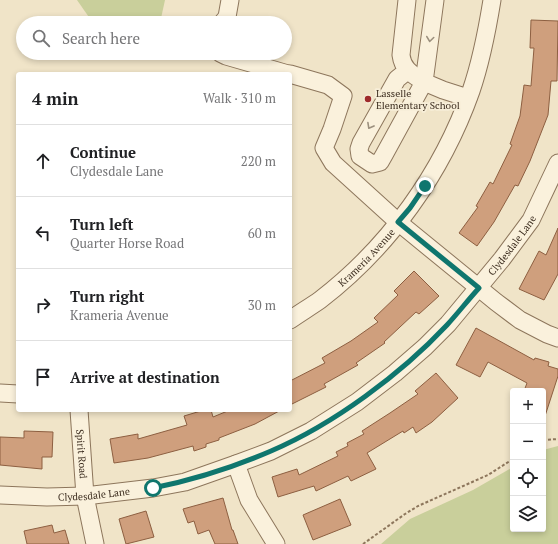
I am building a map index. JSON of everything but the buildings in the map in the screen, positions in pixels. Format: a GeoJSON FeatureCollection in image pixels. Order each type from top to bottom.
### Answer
{"type":"FeatureCollection","features":[{"type":"Feature","properties":{"kind":"street"},"geometry":{"type":"LineString","coordinates":[[227,16],[230,0]]}},
{"type":"Feature","properties":{"kind":"street"},"geometry":{"type":"LineString","coordinates":[[407,71],[397,79],[361,143],[359,149],[360,156],[372,164],[380,162],[424,82],[435,2],[409,0],[400,55],[407,71],[424,82],[468,98]]}},
{"type":"Feature","properties":{"kind":"street","name":"Krameria Avenue"},"geometry":{"type":"LineString","coordinates":[[292,319],[320,300],[346,278],[375,249],[410,208],[425,186],[442,155],[468,98],[480,60],[492,0]]}},
{"type":"Feature","properties":{"kind":"street"},"geometry":{"type":"LineString","coordinates":[[240,60],[282,72]]}},
{"type":"Feature","properties":{"kind":"street"},"geometry":{"type":"LineString","coordinates":[[292,75],[328,85],[343,96],[324,148],[333,163],[398,222],[520,320],[558,338]]}},
{"type":"Feature","properties":{"kind":"street","name":"Clydesdale Lane"},"geometry":{"type":"LineString","coordinates":[[0,495],[47,497],[85,496],[153,488],[185,482],[271,451],[311,431],[357,402],[395,373],[425,347],[448,324],[479,288],[531,220],[558,163]]}},
{"type":"Feature","properties":{"kind":"street"},"geometry":{"type":"LineString","coordinates":[[0,393],[16,394]]}},
{"type":"Feature","properties":{"kind":"street","name":"Spirit Road"},"geometry":{"type":"LineString","coordinates":[[79,412],[85,496],[95,544]]}},
{"type":"Feature","properties":{"kind":"street"},"geometry":{"type":"LineString","coordinates":[[236,464],[249,500],[276,544]]}},
{"type":"Feature","properties":{"kind":"path"},"geometry":{"type":"LineString","coordinates":[[546,440],[558,439]]}},
{"type":"Feature","properties":{"kind":"path"},"geometry":{"type":"LineString","coordinates":[[363,544],[418,506],[488,474],[511,460]]}},
{"type":"Feature","properties":{"kind":"green space"},"geometry":{"type":"Polygon","coordinates":[[[77,0],[165,0],[162,16],[88,16],[77,0]]]}},
{"type":"Feature","properties":{"kind":"green space"},"geometry":{"type":"Polygon","coordinates":[[[558,446],[558,544],[381,544],[410,519],[473,490],[510,469],[510,532],[546,532],[546,449],[558,446]]]}},
{"type":"Feature","properties":{"kind":"place","name":"Lasselle Elementary School"},"geometry":{"type":"Point","coordinates":[368,99]}},
{"type":"Feature","properties":{"kind":"route"},"geometry":{"type":"LineString","coordinates":[[153,488],[185,482],[236,464],[271,451],[311,431],[357,402],[395,373],[425,347],[448,324],[479,288],[398,222],[410,208],[425,186]]}}]}
